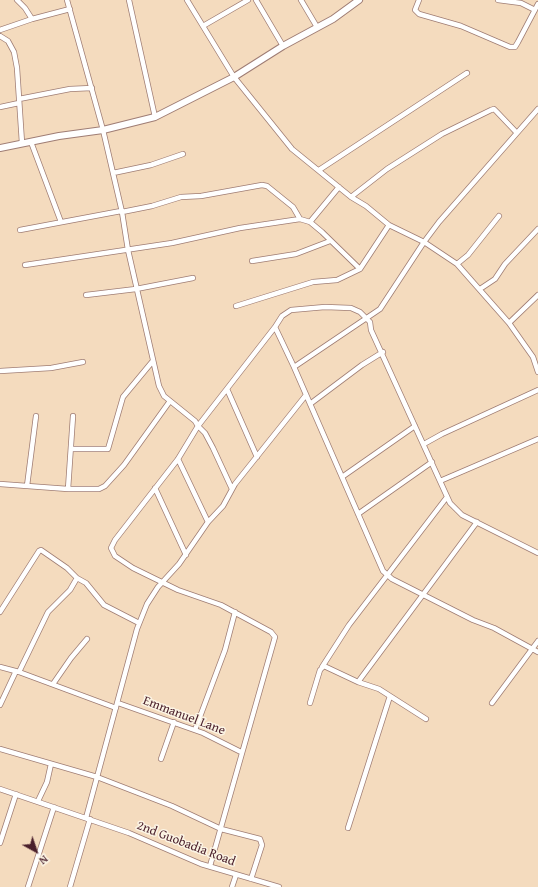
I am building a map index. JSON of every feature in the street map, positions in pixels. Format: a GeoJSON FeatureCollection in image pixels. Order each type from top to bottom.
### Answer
{"type":"FeatureCollection","features":[{"type":"Feature","properties":{"kind":"street"},"geometry":{"type":"LineString","coordinates":[[17,0],[25,8],[32,19]]}},
{"type":"Feature","properties":{"kind":"street"},"geometry":{"type":"LineString","coordinates":[[67,0],[103,130],[152,362],[162,392],[170,401],[195,421],[205,433],[214,448],[232,489]]}},
{"type":"Feature","properties":{"kind":"street"},"geometry":{"type":"LineString","coordinates":[[129,0],[155,117]]}},
{"type":"Feature","properties":{"kind":"street"},"geometry":{"type":"LineString","coordinates":[[187,0],[234,77],[285,142],[351,197],[366,206],[389,225],[424,242],[457,264],[509,324],[533,357],[538,372]]}},
{"type":"Feature","properties":{"kind":"street"},"geometry":{"type":"LineString","coordinates":[[203,26],[248,0]]}},
{"type":"Feature","properties":{"kind":"street"},"geometry":{"type":"LineString","coordinates":[[256,0],[283,46]]}},
{"type":"Feature","properties":{"kind":"street"},"geometry":{"type":"LineString","coordinates":[[301,0],[317,27]]}},
{"type":"Feature","properties":{"kind":"street"},"geometry":{"type":"LineString","coordinates":[[0,148],[59,136],[103,130],[155,117],[234,77],[283,46],[317,27],[352,2],[359,0]]}},
{"type":"Feature","properties":{"kind":"street"},"geometry":{"type":"LineString","coordinates":[[419,0],[415,10],[419,14],[462,26],[514,47],[538,4]]}},
{"type":"Feature","properties":{"kind":"street"},"geometry":{"type":"LineString","coordinates":[[498,0],[521,3],[535,10]]}},
{"type":"Feature","properties":{"kind":"street"},"geometry":{"type":"LineString","coordinates":[[0,30],[32,19],[70,9]]}},
{"type":"Feature","properties":{"kind":"street"},"geometry":{"type":"LineString","coordinates":[[0,36],[8,41],[14,52],[22,143]]}},
{"type":"Feature","properties":{"kind":"street"},"geometry":{"type":"LineString","coordinates":[[319,170],[467,73]]}},
{"type":"Feature","properties":{"kind":"street"},"geometry":{"type":"LineString","coordinates":[[0,107],[19,101],[70,90],[92,88]]}},
{"type":"Feature","properties":{"kind":"street"},"geometry":{"type":"LineString","coordinates":[[351,197],[387,169],[448,131],[491,110],[494,109],[516,132]]}},
{"type":"Feature","properties":{"kind":"street"},"geometry":{"type":"LineString","coordinates":[[294,367],[380,310],[424,242],[516,132],[538,109]]}},
{"type":"Feature","properties":{"kind":"street"},"geometry":{"type":"LineString","coordinates":[[31,142],[61,222]]}},
{"type":"Feature","properties":{"kind":"street"},"geometry":{"type":"LineString","coordinates":[[113,173],[151,165],[183,154]]}},
{"type":"Feature","properties":{"kind":"street"},"geometry":{"type":"LineString","coordinates":[[20,230],[152,206],[181,197],[201,196],[262,185],[270,187],[282,197],[293,207],[300,219]]}},
{"type":"Feature","properties":{"kind":"street"},"geometry":{"type":"LineString","coordinates":[[310,222],[339,187]]}},
{"type":"Feature","properties":{"kind":"street"},"geometry":{"type":"LineString","coordinates":[[457,264],[468,255],[499,216]]}},
{"type":"Feature","properties":{"kind":"street"},"geometry":{"type":"LineString","coordinates":[[25,265],[172,243],[240,228],[300,219],[310,222],[360,269]]}},
{"type":"Feature","properties":{"kind":"street"},"geometry":{"type":"LineString","coordinates":[[236,306],[313,282],[337,280],[360,269],[389,225]]}},
{"type":"Feature","properties":{"kind":"street"},"geometry":{"type":"LineString","coordinates":[[480,289],[495,279],[505,264],[538,229]]}},
{"type":"Feature","properties":{"kind":"street"},"geometry":{"type":"LineString","coordinates":[[252,261],[296,254],[330,241]]}},
{"type":"Feature","properties":{"kind":"street"},"geometry":{"type":"LineString","coordinates":[[86,295],[136,289],[193,278]]}},
{"type":"Feature","properties":{"kind":"street"},"geometry":{"type":"LineString","coordinates":[[509,324],[538,295]]}},
{"type":"Feature","properties":{"kind":"street"},"geometry":{"type":"LineString","coordinates":[[210,866],[241,752],[275,637],[271,632],[221,604],[178,590],[133,568],[115,556],[111,548],[115,540],[178,459],[198,426],[282,316],[295,309],[351,308],[360,312],[370,322],[371,330],[450,503],[462,515],[538,553]]}},
{"type":"Feature","properties":{"kind":"street"},"geometry":{"type":"LineString","coordinates":[[275,327],[294,367],[381,567],[387,575],[538,652]]}},
{"type":"Feature","properties":{"kind":"street"},"geometry":{"type":"LineString","coordinates":[[310,404],[382,352]]}},
{"type":"Feature","properties":{"kind":"street"},"geometry":{"type":"LineString","coordinates":[[533,357],[538,355]]}},
{"type":"Feature","properties":{"kind":"street"},"geometry":{"type":"LineString","coordinates":[[0,371],[50,368],[83,362]]}},
{"type":"Feature","properties":{"kind":"street"},"geometry":{"type":"LineString","coordinates":[[71,449],[108,449],[123,397],[152,362]]}},
{"type":"Feature","properties":{"kind":"street"},"geometry":{"type":"LineString","coordinates":[[227,389],[257,457]]}},
{"type":"Feature","properties":{"kind":"street"},"geometry":{"type":"LineString","coordinates":[[424,444],[442,434],[538,390]]}},
{"type":"Feature","properties":{"kind":"street"},"geometry":{"type":"LineString","coordinates":[[70,887],[88,819],[96,777],[118,703],[139,623],[147,604],[162,582],[186,555],[208,522],[223,506],[232,489],[306,395]]}},
{"type":"Feature","properties":{"kind":"street"},"geometry":{"type":"LineString","coordinates":[[0,484],[68,489],[99,489],[111,482],[170,401]]}},
{"type":"Feature","properties":{"kind":"street"},"geometry":{"type":"LineString","coordinates":[[27,486],[36,416]]}},
{"type":"Feature","properties":{"kind":"street"},"geometry":{"type":"LineString","coordinates":[[68,489],[73,416]]}},
{"type":"Feature","properties":{"kind":"street"},"geometry":{"type":"LineString","coordinates":[[342,477],[415,426]]}},
{"type":"Feature","properties":{"kind":"street"},"geometry":{"type":"LineString","coordinates":[[440,481],[538,439]]}},
{"type":"Feature","properties":{"kind":"street"},"geometry":{"type":"LineString","coordinates":[[178,459],[208,522]]}},
{"type":"Feature","properties":{"kind":"street"},"geometry":{"type":"LineString","coordinates":[[358,514],[432,462]]}},
{"type":"Feature","properties":{"kind":"street"},"geometry":{"type":"LineString","coordinates":[[155,488],[186,555]]}},
{"type":"Feature","properties":{"kind":"street"},"geometry":{"type":"LineString","coordinates":[[310,703],[322,667],[335,645],[447,497]]}},
{"type":"Feature","properties":{"kind":"street"},"geometry":{"type":"LineString","coordinates":[[358,682],[477,522]]}},
{"type":"Feature","properties":{"kind":"street"},"geometry":{"type":"LineString","coordinates":[[0,612],[39,551],[42,550],[68,568],[77,578],[86,583],[104,605],[139,623]]}},
{"type":"Feature","properties":{"kind":"street"},"geometry":{"type":"LineString","coordinates":[[0,705],[48,612],[70,590],[77,578]]}},
{"type":"Feature","properties":{"kind":"street"},"geometry":{"type":"LineString","coordinates":[[195,730],[225,650],[235,612]]}},
{"type":"Feature","properties":{"kind":"street"},"geometry":{"type":"LineString","coordinates":[[53,684],[71,658],[87,640]]}},
{"type":"Feature","properties":{"kind":"street"},"geometry":{"type":"LineString","coordinates":[[492,703],[538,640]]}},
{"type":"Feature","properties":{"kind":"street"},"geometry":{"type":"LineString","coordinates":[[0,666],[18,671],[116,708]]}},
{"type":"Feature","properties":{"kind":"street"},"geometry":{"type":"LineString","coordinates":[[322,667],[379,689],[426,719]]}},
{"type":"Feature","properties":{"kind":"street"},"geometry":{"type":"LineString","coordinates":[[348,828],[390,696]]}},
{"type":"Feature","properties":{"kind":"street","name":"Emmanuel Lane"},"geometry":{"type":"LineString","coordinates":[[118,703],[195,730],[241,752]]}},
{"type":"Feature","properties":{"kind":"street"},"geometry":{"type":"LineString","coordinates":[[161,759],[174,722]]}},
{"type":"Feature","properties":{"kind":"street"},"geometry":{"type":"LineString","coordinates":[[0,749],[96,777],[172,806],[221,829],[257,838],[262,841],[251,879]]}},
{"type":"Feature","properties":{"kind":"street"},"geometry":{"type":"LineString","coordinates":[[38,801],[47,782],[51,764]]}},
{"type":"Feature","properties":{"kind":"street","name":"2nd Guobadia Road"},"geometry":{"type":"LineString","coordinates":[[0,789],[88,819],[210,866],[279,887]]}},
{"type":"Feature","properties":{"kind":"street"},"geometry":{"type":"LineString","coordinates":[[0,843],[16,794]]}},
{"type":"Feature","properties":{"kind":"street"},"geometry":{"type":"LineString","coordinates":[[28,887],[54,807]]}},
{"type":"Feature","properties":{"kind":"street"},"geometry":{"type":"LineString","coordinates":[[232,887],[236,875]]}}]}
